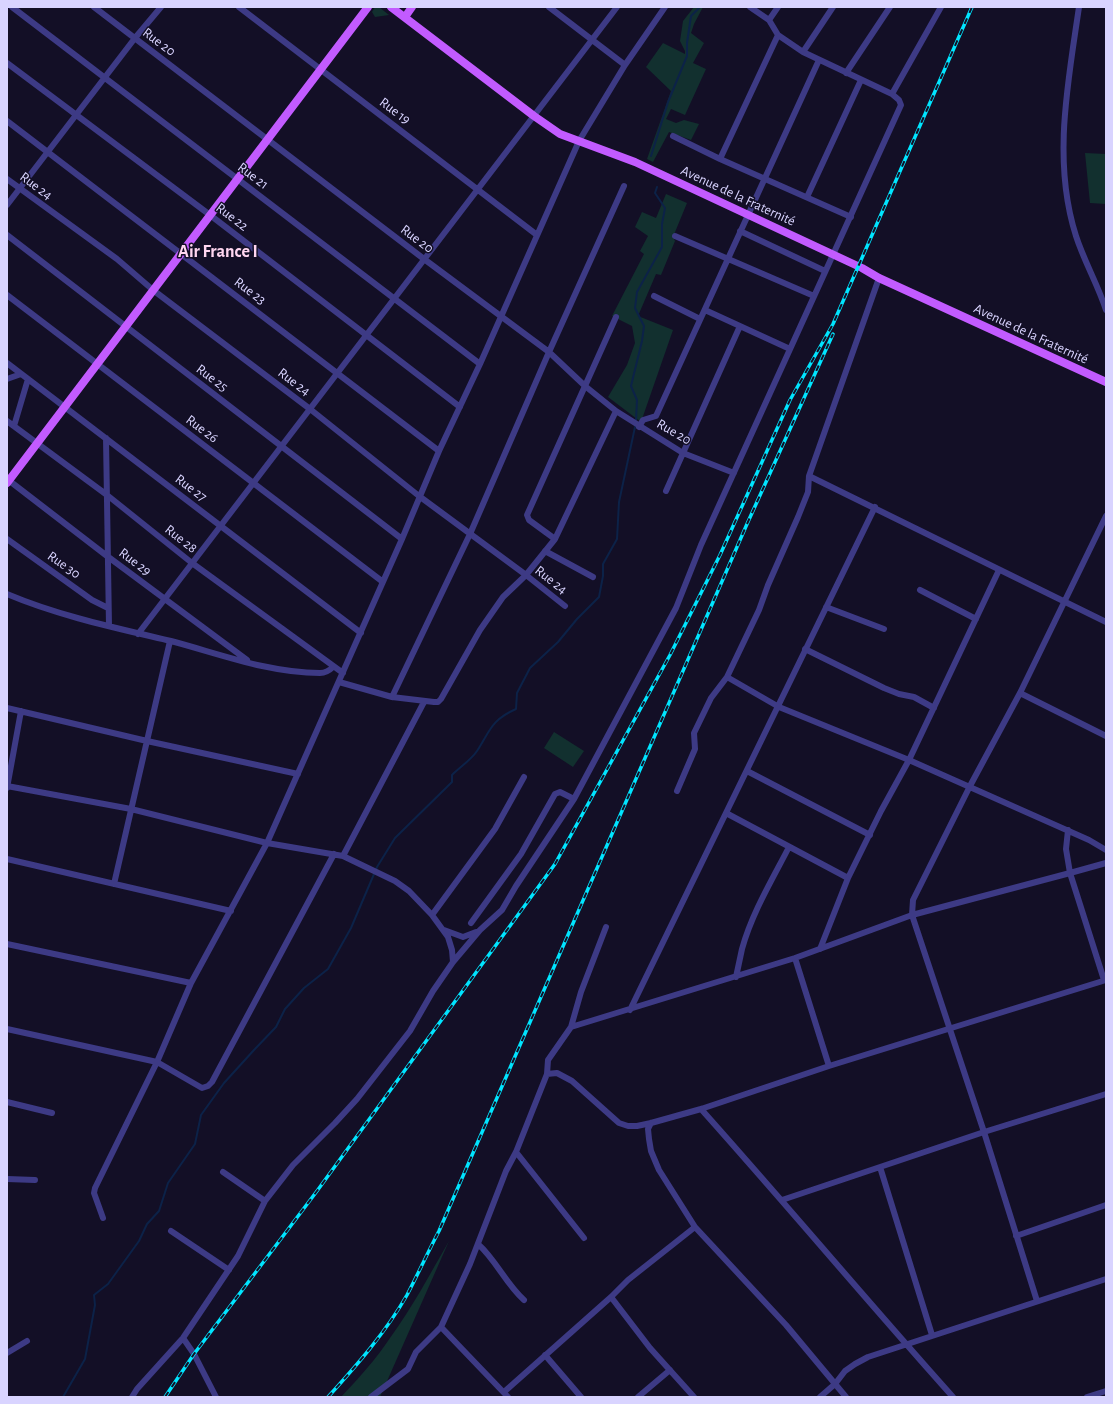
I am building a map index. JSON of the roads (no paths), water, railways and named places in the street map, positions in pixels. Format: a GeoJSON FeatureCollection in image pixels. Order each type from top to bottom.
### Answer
{"type":"FeatureCollection","features":[{"type":"Feature","properties":{"kind":"main road"},"geometry":{"type":"LineString","coordinates":[[8,481],[368,7]]}},
{"type":"Feature","properties":{"kind":"main road","name":"Avenue de la Fraternité"},"geometry":{"type":"LineString","coordinates":[[391,7],[534,116],[560,134],[635,162],[862,268],[879,278],[1106,382]]}},
{"type":"Feature","properties":{"kind":"main road"},"geometry":{"type":"LineString","coordinates":[[405,17],[412,7]]}},
{"type":"Feature","properties":{"kind":"main road","name":"Avenue de la Fraternité"},"geometry":{"type":"LineString","coordinates":[[1094,377],[1106,378]]}},
{"type":"Feature","properties":{"kind":"street","name":"Rue 21"},"geometry":{"type":"LineString","coordinates":[[12,7],[480,364]]}},
{"type":"Feature","properties":{"kind":"street","name":"Rue 20"},"geometry":{"type":"LineString","coordinates":[[94,7],[424,260],[549,352],[585,386],[616,411],[683,452],[734,473]]}},
{"type":"Feature","properties":{"kind":"street"},"geometry":{"type":"LineString","coordinates":[[7,204],[104,77],[161,7]]}},
{"type":"Feature","properties":{"kind":"street","name":"Rue 19"},"geometry":{"type":"LineString","coordinates":[[239,7],[537,235]]}},
{"type":"Feature","properties":{"kind":"street"},"geometry":{"type":"LineString","coordinates":[[549,7],[625,64]]}},
{"type":"Feature","properties":{"kind":"street"},"geometry":{"type":"LineString","coordinates":[[138,634],[617,7]]}},
{"type":"Feature","properties":{"kind":"street"},"geometry":{"type":"LineString","coordinates":[[103,1218],[94,1193],[95,1188],[157,1062],[191,983],[267,843],[361,633],[419,496],[480,364],[579,140],[625,64],[665,7]]}},
{"type":"Feature","properties":{"kind":"street"},"geometry":{"type":"LineString","coordinates":[[132,1397],[137,1389],[183,1338],[238,1256],[265,1201],[294,1165],[356,1099],[410,1031],[433,991],[453,962],[480,930],[502,910],[516,886],[574,799],[676,608],[701,545],[901,105],[900,100],[892,94],[803,52],[778,35],[769,20],[750,7]]}},
{"type":"Feature","properties":{"kind":"street"},"geometry":{"type":"LineString","coordinates":[[769,20],[778,7]]}},
{"type":"Feature","properties":{"kind":"street"},"geometry":{"type":"LineString","coordinates":[[803,52],[833,7]]}},
{"type":"Feature","properties":{"kind":"street"},"geometry":{"type":"LineString","coordinates":[[846,73],[890,7]]}},
{"type":"Feature","properties":{"kind":"street"},"geometry":{"type":"LineString","coordinates":[[892,94],[941,7]]}},
{"type":"Feature","properties":{"kind":"street"},"geometry":{"type":"LineString","coordinates":[[1079,7],[1063,132],[1064,168],[1069,205],[1076,236],[1088,269],[1106,307]]}},
{"type":"Feature","properties":{"kind":"street"},"geometry":{"type":"LineString","coordinates":[[720,159],[778,35]]}},
{"type":"Feature","properties":{"kind":"street"},"geometry":{"type":"LineString","coordinates":[[639,426],[643,420],[654,418],[656,416],[819,60]]}},
{"type":"Feature","properties":{"kind":"street","name":"Rue 22"},"geometry":{"type":"LineString","coordinates":[[7,63],[210,215],[460,406]]}},
{"type":"Feature","properties":{"kind":"street"},"geometry":{"type":"LineString","coordinates":[[807,197],[861,80]]}},
{"type":"Feature","properties":{"kind":"street","name":"Rue 23"},"geometry":{"type":"LineString","coordinates":[[7,121],[439,451]]}},
{"type":"Feature","properties":{"kind":"street"},"geometry":{"type":"LineString","coordinates":[[673,136],[720,159],[851,217]]}},
{"type":"Feature","properties":{"kind":"street","name":"Rue 24"},"geometry":{"type":"LineString","coordinates":[[7,179],[111,256],[153,290],[310,409],[419,496],[565,606]]}},
{"type":"Feature","properties":{"kind":"street"},"geometry":{"type":"LineString","coordinates":[[392,697],[470,534],[549,352],[624,186]]}},
{"type":"Feature","properties":{"kind":"street"},"geometry":{"type":"LineString","coordinates":[[740,231],[825,271]]}},
{"type":"Feature","properties":{"kind":"street","name":"Rue 25"},"geometry":{"type":"LineString","coordinates":[[7,236],[402,539]]}},
{"type":"Feature","properties":{"kind":"street"},"geometry":{"type":"LineString","coordinates":[[675,236],[814,296]]}},
{"type":"Feature","properties":{"kind":"street"},"geometry":{"type":"LineString","coordinates":[[677,791],[695,749],[694,733],[711,698],[727,677],[759,610],[768,585],[808,492],[809,476],[879,278]]}},
{"type":"Feature","properties":{"kind":"street","name":"Rue 26"},"geometry":{"type":"LineString","coordinates":[[7,295],[383,582]]}},
{"type":"Feature","properties":{"kind":"street"},"geometry":{"type":"LineString","coordinates":[[654,296],[700,319]]}},
{"type":"Feature","properties":{"kind":"street"},"geometry":{"type":"LineString","coordinates":[[705,310],[790,349]]}},
{"type":"Feature","properties":{"kind":"street"},"geometry":{"type":"LineString","coordinates":[[555,539],[529,520],[527,515],[616,317]]}},
{"type":"Feature","properties":{"kind":"street"},"geometry":{"type":"LineString","coordinates":[[666,491],[740,326]]}},
{"type":"Feature","properties":{"kind":"street","name":"Rue 27"},"geometry":{"type":"LineString","coordinates":[[7,363],[361,633]]}},
{"type":"Feature","properties":{"kind":"street"},"geometry":{"type":"LineString","coordinates":[[7,379],[21,374]]}},
{"type":"Feature","properties":{"kind":"street"},"geometry":{"type":"LineString","coordinates":[[14,426],[28,379]]}},
{"type":"Feature","properties":{"kind":"street"},"geometry":{"type":"LineString","coordinates":[[339,682],[392,697],[424,702],[438,702],[480,630],[504,596],[526,576],[555,539],[616,411]]}},
{"type":"Feature","properties":{"kind":"street","name":"Rue 28"},"geometry":{"type":"LineString","coordinates":[[7,421],[107,495],[192,562],[343,673]]}},
{"type":"Feature","properties":{"kind":"street"},"geometry":{"type":"LineString","coordinates":[[106,438],[109,626]]}},
{"type":"Feature","properties":{"kind":"street"},"geometry":{"type":"LineString","coordinates":[[809,476],[875,507],[1106,622]]}},
{"type":"Feature","properties":{"kind":"street","name":"Rue 29"},"geometry":{"type":"LineString","coordinates":[[8,481],[250,662]]}},
{"type":"Feature","properties":{"kind":"street"},"geometry":{"type":"LineString","coordinates":[[630,1010],[779,707],[805,649],[875,507]]}},
{"type":"Feature","properties":{"kind":"street"},"geometry":{"type":"LineString","coordinates":[[1037,1301],[984,1132],[912,914],[913,900],[970,786],[1020,693],[1106,516]]}},
{"type":"Feature","properties":{"kind":"street","name":"Rue 30"},"geometry":{"type":"LineString","coordinates":[[7,539],[92,600],[108,608]]}},
{"type":"Feature","properties":{"kind":"street"},"geometry":{"type":"LineString","coordinates":[[545,551],[593,577]]}},
{"type":"Feature","properties":{"kind":"street"},"geometry":{"type":"LineString","coordinates":[[820,949],[848,878],[881,811],[909,760],[999,570]]}},
{"type":"Feature","properties":{"kind":"street"},"geometry":{"type":"LineString","coordinates":[[920,590],[976,619]]}},
{"type":"Feature","properties":{"kind":"street"},"geometry":{"type":"LineString","coordinates":[[7,594],[49,609],[109,626],[275,669],[320,673],[333,667]]}},
{"type":"Feature","properties":{"kind":"street"},"geometry":{"type":"LineString","coordinates":[[826,607],[884,629]]}},
{"type":"Feature","properties":{"kind":"street"},"geometry":{"type":"LineString","coordinates":[[114,884],[170,641]]}},
{"type":"Feature","properties":{"kind":"street"},"geometry":{"type":"LineString","coordinates":[[805,649],[884,688],[899,694],[914,697],[934,708]]}},
{"type":"Feature","properties":{"kind":"street"},"geometry":{"type":"LineString","coordinates":[[727,677],[779,707],[970,786],[1068,830],[1106,850]]}},
{"type":"Feature","properties":{"kind":"street"},"geometry":{"type":"LineString","coordinates":[[1020,693],[1106,736]]}},
{"type":"Feature","properties":{"kind":"street"},"geometry":{"type":"LineString","coordinates":[[343,856],[424,702]]}},
{"type":"Feature","properties":{"kind":"street"},"geometry":{"type":"LineString","coordinates":[[7,708],[147,741],[298,774]]}},
{"type":"Feature","properties":{"kind":"street"},"geometry":{"type":"LineString","coordinates":[[21,711],[7,787],[131,809],[267,843],[343,856],[380,873],[408,891],[432,915],[448,937],[452,950],[453,962]]}},
{"type":"Feature","properties":{"kind":"street"},"geometry":{"type":"LineString","coordinates":[[747,771],[870,835]]}},
{"type":"Feature","properties":{"kind":"street"},"geometry":{"type":"LineString","coordinates":[[432,915],[495,829],[524,777]]}},
{"type":"Feature","properties":{"kind":"street"},"geometry":{"type":"LineString","coordinates":[[471,923],[522,854],[552,797],[560,792],[574,799]]}},
{"type":"Feature","properties":{"kind":"street"},"geometry":{"type":"LineString","coordinates":[[726,813],[848,878]]}},
{"type":"Feature","properties":{"kind":"street"},"geometry":{"type":"LineString","coordinates":[[547,1074],[558,1073],[572,1081],[619,1123],[628,1126],[636,1126],[701,1109],[829,1066],[1105,980],[1070,873],[1066,849],[1068,830]]}},
{"type":"Feature","properties":{"kind":"street"},"geometry":{"type":"LineString","coordinates":[[736,977],[742,949],[752,921],[769,884],[789,847]]}},
{"type":"Feature","properties":{"kind":"street"},"geometry":{"type":"LineString","coordinates":[[7,1029],[157,1062],[202,1088],[208,1086],[211,1084],[334,854]]}},
{"type":"Feature","properties":{"kind":"street"},"geometry":{"type":"LineString","coordinates":[[7,859],[231,911]]}},
{"type":"Feature","properties":{"kind":"street"},"geometry":{"type":"LineString","coordinates":[[571,1028],[795,958],[912,914],[1106,863]]}},
{"type":"Feature","properties":{"kind":"street"},"geometry":{"type":"LineString","coordinates":[[371,1397],[408,1369],[416,1352],[441,1327],[478,1244],[506,1171],[516,1152],[547,1074],[548,1060],[571,1028],[582,992],[606,927]]}},
{"type":"Feature","properties":{"kind":"street"},"geometry":{"type":"LineString","coordinates":[[443,930],[463,937],[480,930]]}},
{"type":"Feature","properties":{"kind":"street"},"geometry":{"type":"LineString","coordinates":[[7,944],[191,983]]}},
{"type":"Feature","properties":{"kind":"street"},"geometry":{"type":"LineString","coordinates":[[795,958],[829,1066]]}},
{"type":"Feature","properties":{"kind":"street"},"geometry":{"type":"LineString","coordinates":[[782,1200],[984,1132],[1106,1094]]}},
{"type":"Feature","properties":{"kind":"street"},"geometry":{"type":"LineString","coordinates":[[7,1102],[52,1113]]}},
{"type":"Feature","properties":{"kind":"street"},"geometry":{"type":"LineString","coordinates":[[701,1109],[953,1397]]}},
{"type":"Feature","properties":{"kind":"street"},"geometry":{"type":"LineString","coordinates":[[652,1123],[648,1128],[651,1151],[659,1170],[695,1227],[786,1325],[846,1397]]}},
{"type":"Feature","properties":{"kind":"street"},"geometry":{"type":"LineString","coordinates":[[516,1152],[584,1238]]}},
{"type":"Feature","properties":{"kind":"street"},"geometry":{"type":"LineString","coordinates":[[880,1167],[932,1335]]}},
{"type":"Feature","properties":{"kind":"street"},"geometry":{"type":"LineString","coordinates":[[223,1172],[265,1201]]}},
{"type":"Feature","properties":{"kind":"street"},"geometry":{"type":"LineString","coordinates":[[7,1179],[35,1180]]}},
{"type":"Feature","properties":{"kind":"street"},"geometry":{"type":"LineString","coordinates":[[1016,1236],[1106,1205]]}},
{"type":"Feature","properties":{"kind":"street"},"geometry":{"type":"LineString","coordinates":[[441,1327],[506,1394],[544,1355],[611,1297],[628,1280],[695,1227]]}},
{"type":"Feature","properties":{"kind":"street"},"geometry":{"type":"LineString","coordinates":[[171,1231],[229,1270]]}},
{"type":"Feature","properties":{"kind":"street"},"geometry":{"type":"LineString","coordinates":[[478,1244],[487,1252],[524,1300]]}},
{"type":"Feature","properties":{"kind":"street"},"geometry":{"type":"LineString","coordinates":[[820,1397],[835,1384],[845,1371],[868,1357],[1106,1279]]}},
{"type":"Feature","properties":{"kind":"street"},"geometry":{"type":"LineString","coordinates":[[611,1297],[650,1348],[694,1397]]}},
{"type":"Feature","properties":{"kind":"street"},"geometry":{"type":"LineString","coordinates":[[183,1338],[194,1354],[216,1397]]}},
{"type":"Feature","properties":{"kind":"street"},"geometry":{"type":"LineString","coordinates":[[7,1353],[28,1341]]}},
{"type":"Feature","properties":{"kind":"street"},"geometry":{"type":"LineString","coordinates":[[544,1355],[581,1397]]}},
{"type":"Feature","properties":{"kind":"street"},"geometry":{"type":"LineString","coordinates":[[638,1397],[670,1370]]}},
{"type":"Feature","properties":{"kind":"street"},"geometry":{"type":"LineString","coordinates":[[1087,1397],[1106,1391]]}},
{"type":"Feature","properties":{"kind":"waterway"},"geometry":{"type":"LineString","coordinates":[[651,156],[668,102],[687,56],[687,43],[691,16],[700,7]]}},
{"type":"Feature","properties":{"kind":"waterway"},"geometry":{"type":"LineString","coordinates":[[636,420],[637,400],[631,386],[642,341],[644,326],[635,308],[637,292],[662,247],[662,224],[665,208],[655,193],[657,187]]}},
{"type":"Feature","properties":{"kind":"waterway"},"geometry":{"type":"LineString","coordinates":[[63,1397],[85,1359],[95,1305],[94,1295],[108,1284],[139,1241],[147,1224],[159,1211],[168,1183],[195,1144],[201,1115],[224,1083],[276,1027],[285,1009],[304,988],[328,969],[351,928],[377,867],[395,838],[452,782],[452,775],[475,754],[488,732],[496,722],[501,717],[516,709],[517,693],[530,668],[558,642],[577,619],[599,597],[603,576],[603,564],[617,539],[619,502],[635,427]]}},
{"type":"Feature","properties":{"kind":"railway"},"geometry":{"type":"LineString","coordinates":[[165,1397],[194,1354],[317,1191],[555,864],[670,655],[720,555],[790,400],[833,324],[972,7]]}},
{"type":"Feature","properties":{"kind":"railway"},"geometry":{"type":"LineString","coordinates":[[328,1397],[360,1360],[399,1309],[439,1231],[747,524],[833,334]]}},
{"type":"Feature","properties":{"kind":"district","name":"Air France I"},"geometry":{"type":"Point","coordinates":[218,252]}}]}
